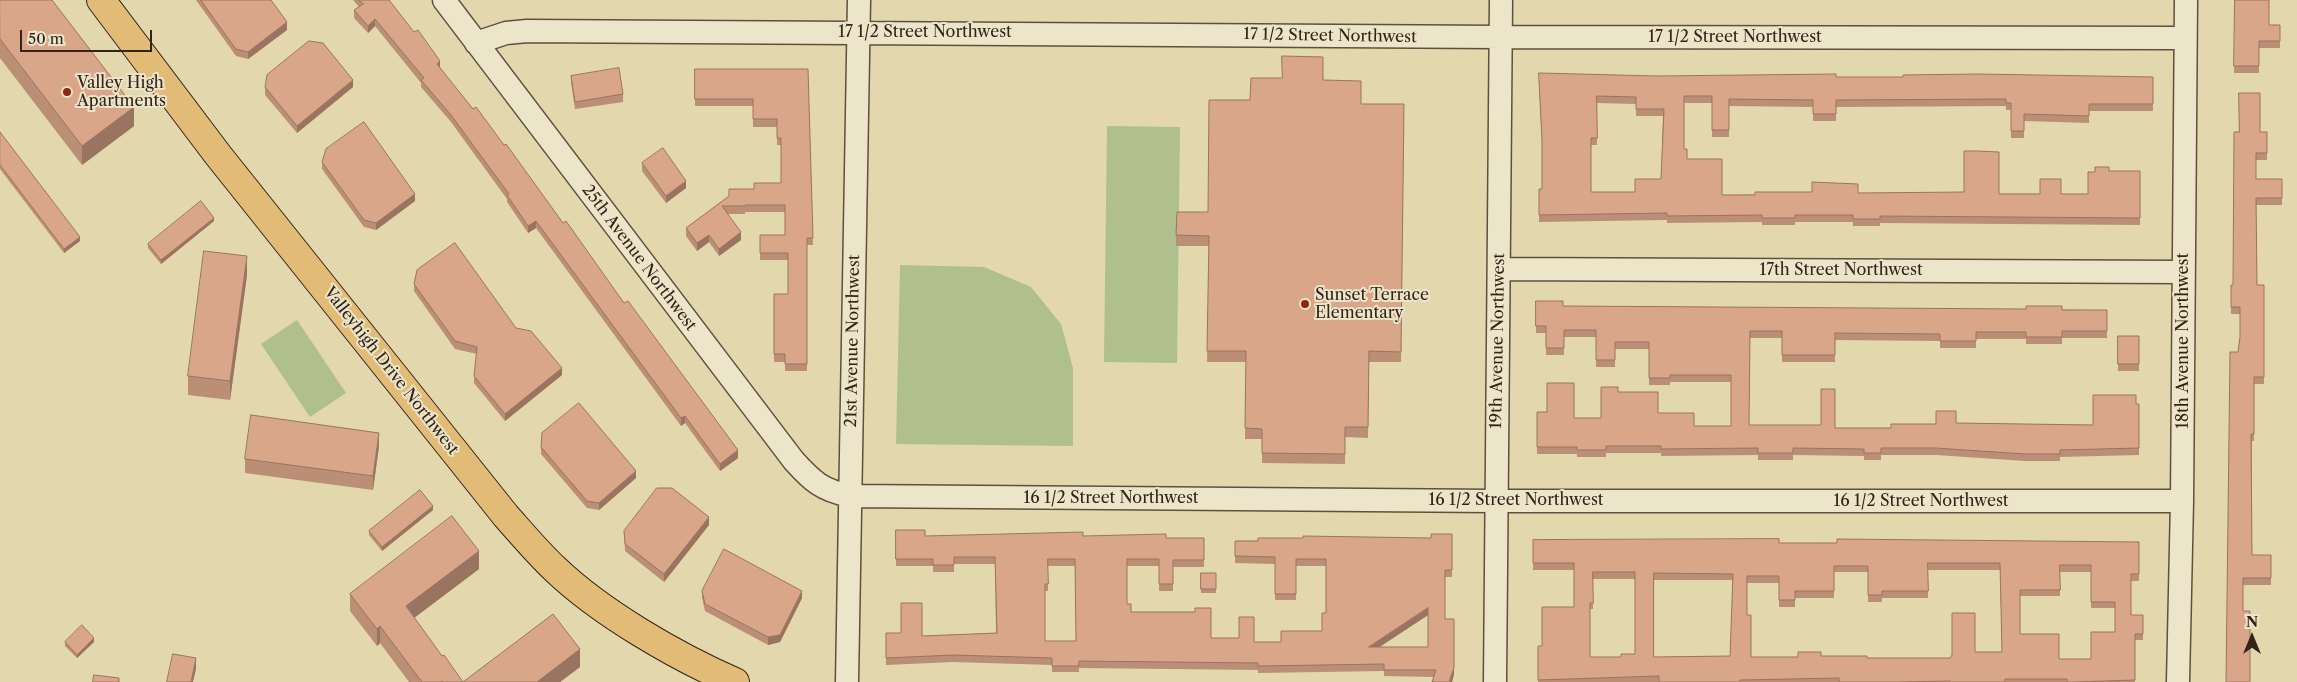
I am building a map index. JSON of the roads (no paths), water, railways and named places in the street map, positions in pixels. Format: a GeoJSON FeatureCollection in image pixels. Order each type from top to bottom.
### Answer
{"type":"FeatureCollection","features":[{"type":"Feature","properties":{"kind":"main road","name":"Valleyhigh Drive Northwest"},"geometry":{"type":"LineString","coordinates":[[101,0],[218,155],[501,510],[536,550],[557,571],[600,604],[689,660],[735,682]]}},
{"type":"Feature","properties":{"kind":"street","name":"25th Avenue Northwest"},"geometry":{"type":"LineString","coordinates":[[444,0],[794,461],[811,480],[828,491],[850,496]]}},
{"type":"Feature","properties":{"kind":"street","name":"21st Avenue Northwest"},"geometry":{"type":"LineString","coordinates":[[847,682],[859,0]]}},
{"type":"Feature","properties":{"kind":"street","name":"19th Avenue Northwest"},"geometry":{"type":"LineString","coordinates":[[1495,682],[1501,0]]}},
{"type":"Feature","properties":{"kind":"street","name":"18th Avenue Northwest"},"geometry":{"type":"LineString","coordinates":[[2178,682],[2182,501],[2186,0]]}},
{"type":"Feature","properties":{"kind":"street","name":"17 1/2 Street Northwest"},"geometry":{"type":"LineString","coordinates":[[476,43],[506,33],[527,31],[858,31],[1500,37],[2185,38]]}},
{"type":"Feature","properties":{"kind":"street","name":"17th Street Northwest"},"geometry":{"type":"LineString","coordinates":[[1499,269],[2183,272]]}},
{"type":"Feature","properties":{"kind":"street","name":"16 1/2 Street Northwest"},"geometry":{"type":"LineString","coordinates":[[850,496],[1496,501],[2182,501]]}},
{"type":"Feature","properties":{"kind":"place","name":"Valley High Apartments"},"geometry":{"type":"Point","coordinates":[67,92]}},
{"type":"Feature","properties":{"kind":"place","name":"Sunset Terrace Elementary"},"geometry":{"type":"Point","coordinates":[1305,304]}}]}
